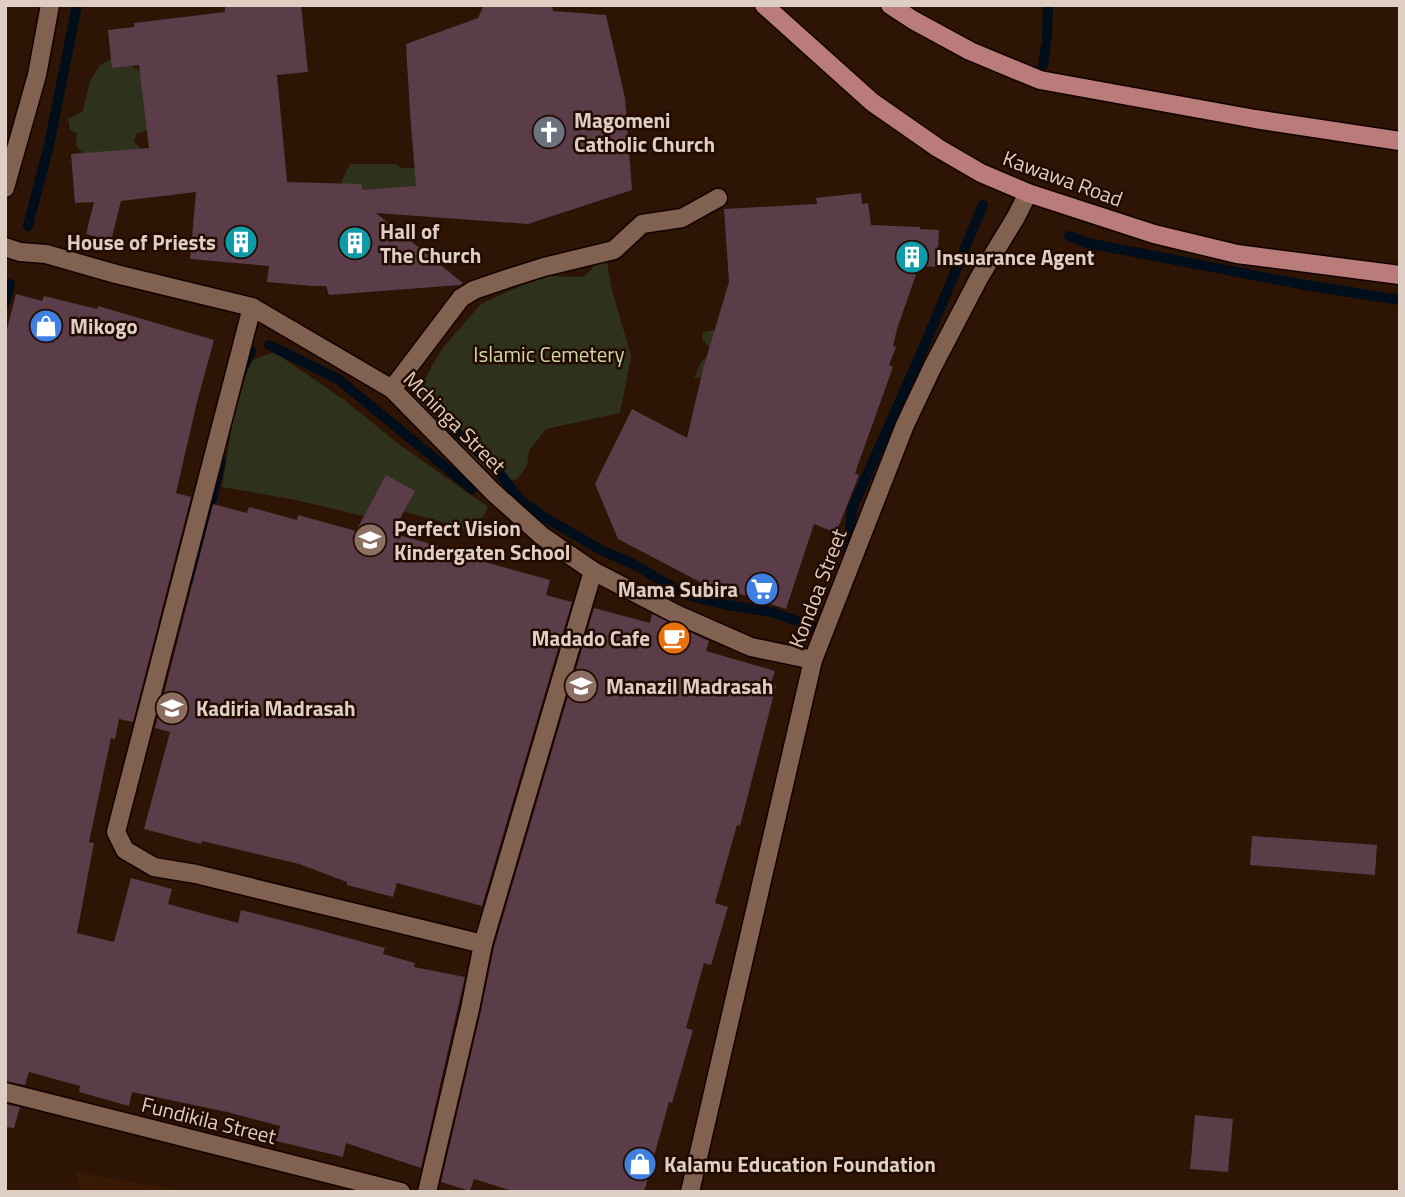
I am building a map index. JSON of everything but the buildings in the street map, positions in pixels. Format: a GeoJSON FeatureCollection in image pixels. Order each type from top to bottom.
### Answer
{"type":"FeatureCollection","features":[{"type":"Feature","properties":{"kind":"main road","name":"Kawawa Road"},"geometry":{"type":"LineString","coordinates":[[764,5],[873,102],[938,148],[981,173],[1028,192],[1154,234],[1237,254],[1400,275]]}},
{"type":"Feature","properties":{"kind":"main road"},"geometry":{"type":"LineString","coordinates":[[890,5],[970,51],[1040,80],[1255,119],[1400,141]]}},
{"type":"Feature","properties":{"kind":"street"},"geometry":{"type":"LineString","coordinates":[[5,188],[37,75],[50,5]]}},
{"type":"Feature","properties":{"kind":"street","name":"Kondoa Street"},"geometry":{"type":"LineString","coordinates":[[690,1192],[813,660],[905,425],[979,278],[1028,192]]}},
{"type":"Feature","properties":{"kind":"street"},"geometry":{"type":"LineString","coordinates":[[392,389],[461,298],[474,290],[544,267],[614,250],[642,224],[682,218],[718,198]]}},
{"type":"Feature","properties":{"kind":"street","name":"Mchinga Street"},"geometry":{"type":"LineString","coordinates":[[5,247],[20,252],[46,254],[251,307],[392,389],[494,492],[542,536],[593,571],[676,614],[751,647],[813,660]]}},
{"type":"Feature","properties":{"kind":"street"},"geometry":{"type":"LineString","coordinates":[[251,307],[116,831],[125,850],[154,867],[196,874],[483,944]]}},
{"type":"Feature","properties":{"kind":"street"},"geometry":{"type":"LineString","coordinates":[[427,1192],[483,944],[593,571]]}},
{"type":"Feature","properties":{"kind":"street","name":"Fundikila Street"},"geometry":{"type":"LineString","coordinates":[[5,1092],[401,1192]]}},
{"type":"Feature","properties":{"kind":"shaded area"},"geometry":{"type":"Polygon","coordinates":[[[75,1172],[193,1192],[80,1192],[75,1172]]]}},
{"type":"Feature","properties":{"kind":"green space"},"geometry":{"type":"Polygon","coordinates":[[[111,59],[127,63],[145,74],[165,127],[137,133],[134,142],[142,149],[127,165],[87,158],[76,145],[77,133],[70,130],[68,119],[83,111],[90,81],[100,65],[111,59]]]}},
{"type":"Feature","properties":{"kind":"green space"},"geometry":{"type":"Polygon","coordinates":[[[350,164],[397,164],[400,168],[422,168],[417,196],[340,198],[342,180],[350,164]]]}},
{"type":"Feature","properties":{"kind":"green space","name":"Islamic Cemetery"},"geometry":{"type":"Polygon","coordinates":[[[607,261],[611,286],[631,356],[620,413],[546,429],[529,451],[527,466],[517,479],[502,482],[410,404],[442,349],[481,304],[550,276],[584,277],[596,264],[607,261]]]}},
{"type":"Feature","properties":{"kind":"green space"},"geometry":{"type":"Polygon","coordinates":[[[713,330],[727,334],[715,376],[694,378],[702,360],[713,356],[713,351],[702,339],[703,332],[713,330]]]}},
{"type":"Feature","properties":{"kind":"green space"},"geometry":{"type":"Polygon","coordinates":[[[274,352],[343,399],[400,445],[488,507],[478,527],[465,530],[405,512],[380,519],[222,487],[233,420],[250,361],[274,352]]]}},
{"type":"Feature","properties":{"kind":"waterway"},"geometry":{"type":"LineString","coordinates":[[28,226],[49,145],[77,5]]}},
{"type":"Feature","properties":{"kind":"waterway"},"geometry":{"type":"LineString","coordinates":[[1047,38],[1048,5]]}},
{"type":"Feature","properties":{"kind":"waterway"},"geometry":{"type":"LineString","coordinates":[[1043,65],[1046,46]]}},
{"type":"Feature","properties":{"kind":"waterway"},"geometry":{"type":"LineString","coordinates":[[848,555],[852,509],[983,205]]}},
{"type":"Feature","properties":{"kind":"waterway"},"geometry":{"type":"LineString","coordinates":[[1069,236],[1087,243],[1305,285],[1400,300]]}},
{"type":"Feature","properties":{"kind":"waterway"},"geometry":{"type":"LineString","coordinates":[[5,303],[10,284]]}},
{"type":"Feature","properties":{"kind":"waterway"},"geometry":{"type":"LineString","coordinates":[[269,345],[338,379],[472,489]]}},
{"type":"Feature","properties":{"kind":"waterway"},"geometry":{"type":"LineString","coordinates":[[242,371],[251,351]]}},
{"type":"Feature","properties":{"kind":"waterway"},"geometry":{"type":"LineString","coordinates":[[451,427],[498,471],[521,501],[601,550],[635,565],[686,595],[771,612],[821,629],[824,622]]}},
{"type":"Feature","properties":{"kind":"waterway"},"geometry":{"type":"LineString","coordinates":[[191,579],[221,460]]}},
{"type":"Feature","properties":{"kind":"place","name":"Magomeni Catholic Church"},"geometry":{"type":"Point","coordinates":[549,132]}},
{"type":"Feature","properties":{"kind":"place","name":"House of Priests"},"geometry":{"type":"Point","coordinates":[241,242]}},
{"type":"Feature","properties":{"kind":"place","name":"Hall of The Church"},"geometry":{"type":"Point","coordinates":[355,243]}},
{"type":"Feature","properties":{"kind":"place","name":"Insuarance Agent"},"geometry":{"type":"Point","coordinates":[912,257]}},
{"type":"Feature","properties":{"kind":"place","name":"Mikogo"},"geometry":{"type":"Point","coordinates":[46,326]}},
{"type":"Feature","properties":{"kind":"place","name":"Perfect Vision Kindergaten School"},"geometry":{"type":"Point","coordinates":[370,540]}},
{"type":"Feature","properties":{"kind":"place","name":"Mama Subira"},"geometry":{"type":"Point","coordinates":[762,589]}},
{"type":"Feature","properties":{"kind":"place","name":"Madado Cafe"},"geometry":{"type":"Point","coordinates":[674,638]}},
{"type":"Feature","properties":{"kind":"place","name":"Manazil Madrasah"},"geometry":{"type":"Point","coordinates":[581,686]}},
{"type":"Feature","properties":{"kind":"place","name":"Kadiria Madrasah"},"geometry":{"type":"Point","coordinates":[172,708]}},
{"type":"Feature","properties":{"kind":"place","name":"Kalamu Education Foundation"},"geometry":{"type":"Point","coordinates":[640,1164]}}]}
